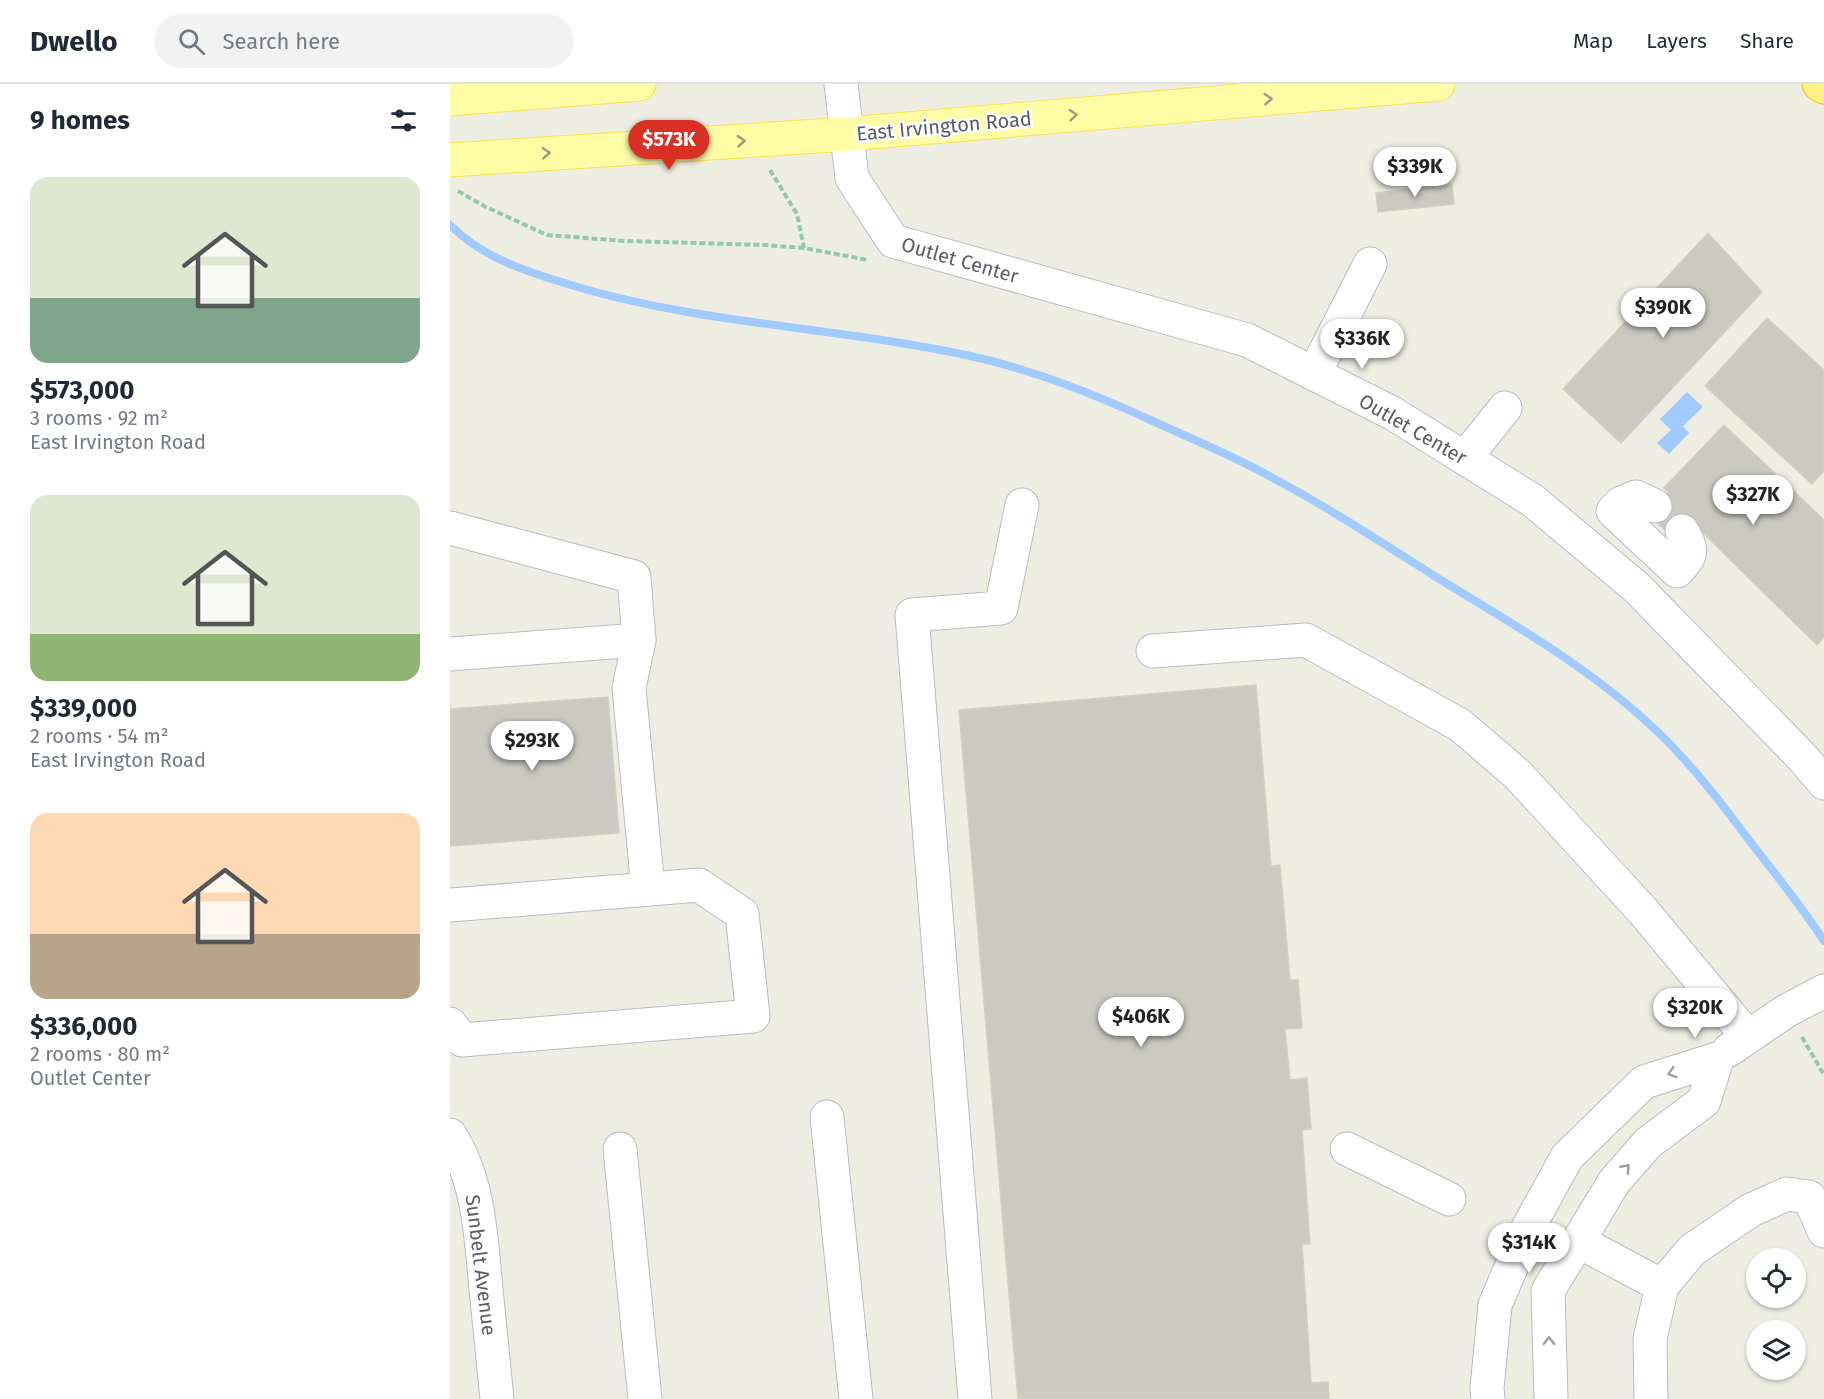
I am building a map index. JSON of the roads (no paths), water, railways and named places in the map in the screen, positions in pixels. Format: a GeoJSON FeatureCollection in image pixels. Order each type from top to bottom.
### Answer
{"type":"FeatureCollection","features":[{"type":"Feature","properties":{"kind":"highway"},"geometry":{"type":"LineString","coordinates":[[1819,84],[1824,87]]}},
{"type":"Feature","properties":{"kind":"main road"},"geometry":{"type":"LineString","coordinates":[[451,94],[639,84]]}},
{"type":"Feature","properties":{"kind":"main road","name":"East Irvington Road"},"geometry":{"type":"LineString","coordinates":[[450,160],[848,134],[1438,84]]}},
{"type":"Feature","properties":{"kind":"street","name":"Outlet Center"},"geometry":{"type":"LineString","coordinates":[[841,84],[852,178],[893,242],[1246,340],[1392,413],[1532,500],[1636,588],[1802,757],[1824,783]]}},
{"type":"Feature","properties":{"kind":"street"},"geometry":{"type":"LineString","coordinates":[[1314,374],[1370,264]]}},
{"type":"Feature","properties":{"kind":"street"},"geometry":{"type":"LineString","coordinates":[[1465,458],[1505,408]]}},
{"type":"Feature","properties":{"kind":"street"},"geometry":{"type":"LineString","coordinates":[[1655,506],[1636,497],[1621,503],[1613,511],[1677,571],[1689,558],[1691,547],[1682,531]]}},
{"type":"Feature","properties":{"kind":"street"},"geometry":{"type":"LineString","coordinates":[[975,1399],[912,615],[1000,608],[1022,505]]}},
{"type":"Feature","properties":{"kind":"street"},"geometry":{"type":"LineString","coordinates":[[451,530],[634,577],[639,640],[629,688],[648,889]]}},
{"type":"Feature","properties":{"kind":"street"},"geometry":{"type":"LineString","coordinates":[[450,654],[639,640]]}},
{"type":"Feature","properties":{"kind":"street"},"geometry":{"type":"LineString","coordinates":[[1153,651],[1306,640],[1460,725],[1517,774],[1643,911],[1748,1037]]}},
{"type":"Feature","properties":{"kind":"street"},"geometry":{"type":"LineString","coordinates":[[450,905],[699,885],[742,914],[753,1016],[462,1040],[450,1024]]}},
{"type":"Feature","properties":{"kind":"street"},"geometry":{"type":"LineString","coordinates":[[1488,1399],[1487,1388],[1495,1305],[1523,1239],[1567,1157],[1644,1082],[1717,1059],[1786,1011],[1822,993]]}},
{"type":"Feature","properties":{"kind":"street"},"geometry":{"type":"LineString","coordinates":[[1551,1399],[1548,1291],[1614,1182],[1648,1143],[1704,1101],[1717,1059]]}},
{"type":"Feature","properties":{"kind":"street"},"geometry":{"type":"LineString","coordinates":[[827,1117],[856,1399]]}},
{"type":"Feature","properties":{"kind":"street","name":"Sunbelt Avenue"},"geometry":{"type":"LineString","coordinates":[[450,1135],[458,1147],[472,1188],[481,1230],[496,1399]]}},
{"type":"Feature","properties":{"kind":"street"},"geometry":{"type":"LineString","coordinates":[[620,1149],[645,1399]]}},
{"type":"Feature","properties":{"kind":"street"},"geometry":{"type":"LineString","coordinates":[[1347,1149],[1449,1199]]}},
{"type":"Feature","properties":{"kind":"street"},"geometry":{"type":"LineString","coordinates":[[1651,1399],[1650,1339],[1662,1286],[1692,1250],[1751,1210],[1787,1194],[1809,1197],[1824,1231]]}},
{"type":"Feature","properties":{"kind":"street"},"geometry":{"type":"LineString","coordinates":[[1523,1239],[1570,1254],[1595,1252],[1606,1255],[1662,1286]]}},
{"type":"Feature","properties":{"kind":"water"},"geometry":{"type":"Polygon","coordinates":[[[1687,392],[1703,407],[1683,426],[1689,433],[1669,454],[1657,443],[1671,430],[1660,419],[1687,392]]]}},
{"type":"Feature","properties":{"kind":"waterway"},"geometry":{"type":"LineString","coordinates":[[450,225],[463,237],[491,255],[522,269],[619,298],[718,317],[917,346],[1015,367],[1109,402],[1257,469],[1334,513],[1526,632],[1612,692],[1677,751],[1721,803],[1824,941]]}}]}
